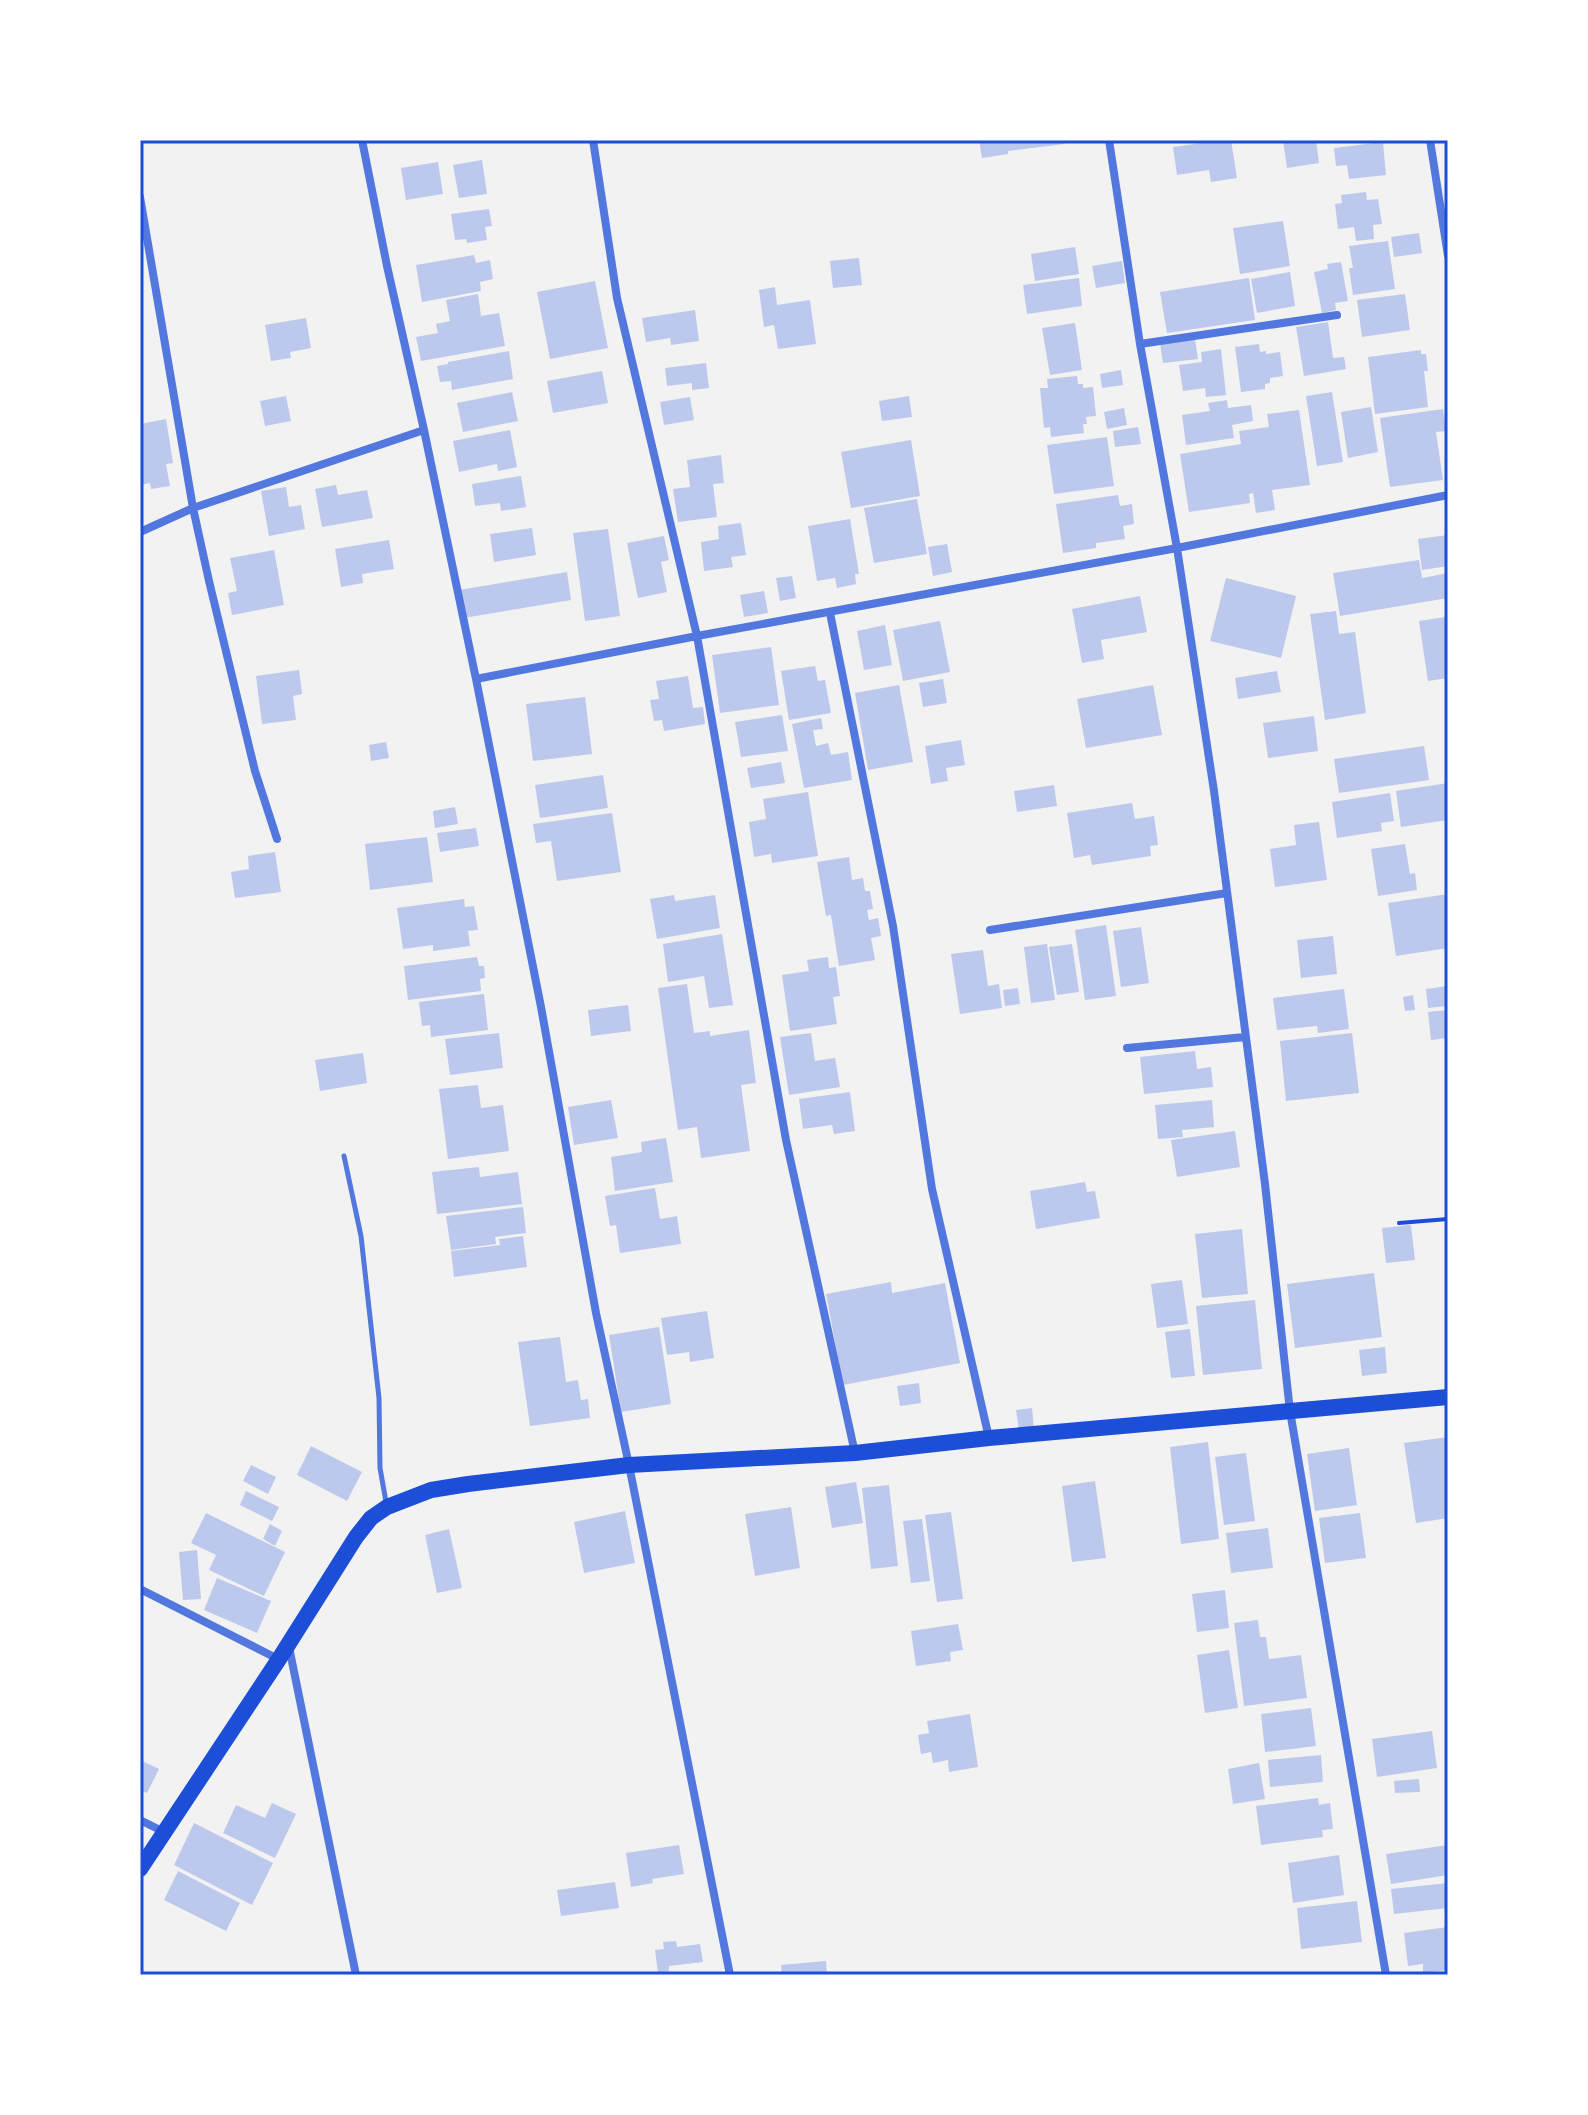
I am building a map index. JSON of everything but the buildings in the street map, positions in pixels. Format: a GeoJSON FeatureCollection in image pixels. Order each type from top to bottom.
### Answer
{"type":"FeatureCollection","features":[{"type":"Feature","properties":{"kind":"main road"},"geometry":{"type":"LineString","coordinates":[[140,1869],[356,1537],[371,1518],[387,1507],[431,1490],[629,1465],[855,1453],[1448,1397]]}},
{"type":"Feature","properties":{"kind":"street"},"geometry":{"type":"LineString","coordinates":[[362,140],[476,679],[544,1022],[596,1313],[730,1975]]}},
{"type":"Feature","properties":{"kind":"street"},"geometry":{"type":"LineString","coordinates":[[593,140],[617,298],[697,636],[786,1140],[855,1453]]}},
{"type":"Feature","properties":{"kind":"street"},"geometry":{"type":"LineString","coordinates":[[1109,140],[1212,776],[1265,1184],[1290,1411],[1386,1975]]}},
{"type":"Feature","properties":{"kind":"street"},"geometry":{"type":"LineString","coordinates":[[1430,140],[1448,256]]}},
{"type":"Feature","properties":{"kind":"street"},"geometry":{"type":"LineString","coordinates":[[140,197],[193,508],[252,760],[277,839]]}},
{"type":"Feature","properties":{"kind":"street"},"geometry":{"type":"LineString","coordinates":[[1140,344],[1337,315]]}},
{"type":"Feature","properties":{"kind":"street"},"geometry":{"type":"LineString","coordinates":[[140,532],[193,508],[424,430]]}},
{"type":"Feature","properties":{"kind":"street"},"geometry":{"type":"LineString","coordinates":[[476,679],[1448,495]]}},
{"type":"Feature","properties":{"kind":"street"},"geometry":{"type":"LineString","coordinates":[[830,613],[893,926],[932,1189],[989,1438]]}},
{"type":"Feature","properties":{"kind":"street"},"geometry":{"type":"LineString","coordinates":[[990,930],[1227,893]]}},
{"type":"Feature","properties":{"kind":"street"},"geometry":{"type":"LineString","coordinates":[[1127,1048],[1245,1037]]}},
{"type":"Feature","properties":{"kind":"street"},"geometry":{"type":"LineString","coordinates":[[140,1589],[279,1659]]}},
{"type":"Feature","properties":{"kind":"street"},"geometry":{"type":"LineString","coordinates":[[288,1642],[356,1975]]}},
{"type":"Feature","properties":{"kind":"street"},"geometry":{"type":"LineString","coordinates":[[140,1820],[165,1833]]}},
{"type":"Feature","properties":{"kind":"lane"},"geometry":{"type":"LineString","coordinates":[[344,1156],[362,1246],[379,1398],[380,1468],[387,1507]]}},
{"type":"Feature","properties":{"kind":"path"},"geometry":{"type":"LineString","coordinates":[[1399,1223],[1448,1219]]}}]}
